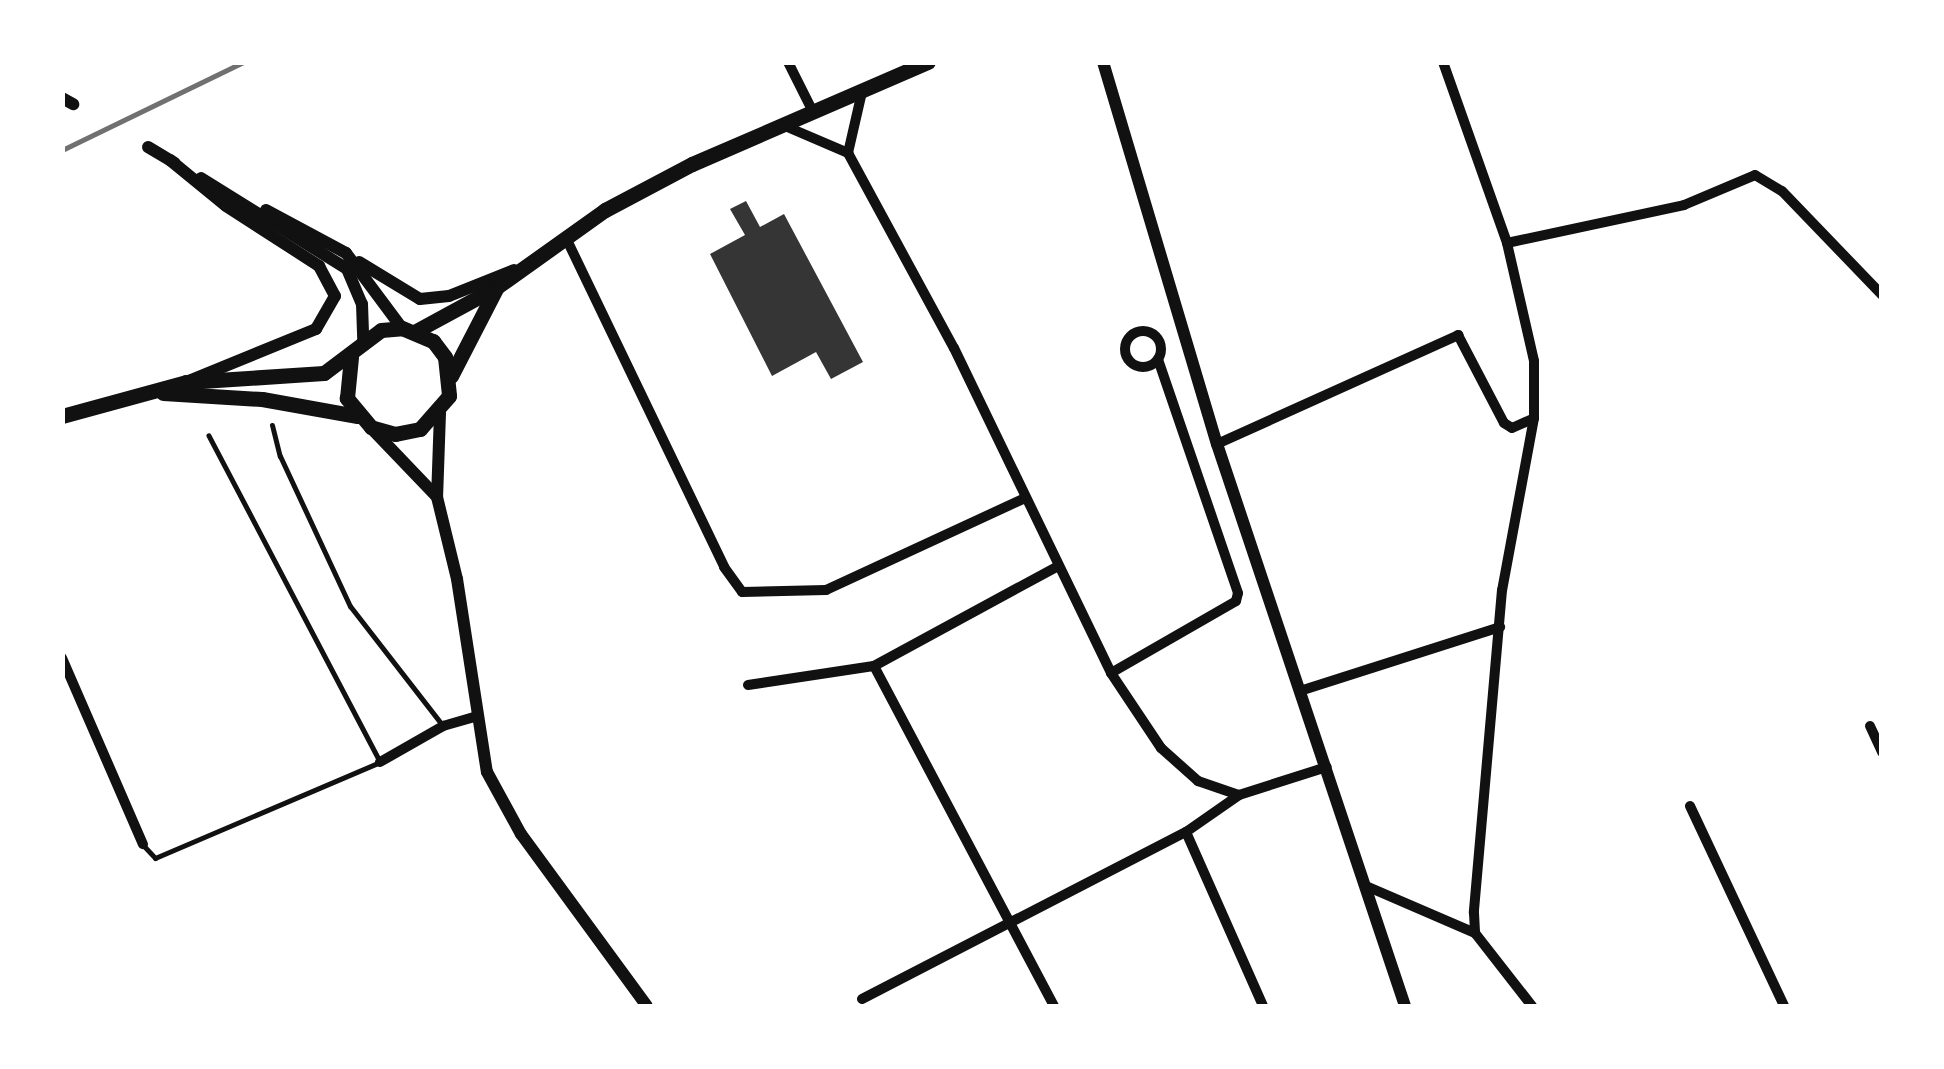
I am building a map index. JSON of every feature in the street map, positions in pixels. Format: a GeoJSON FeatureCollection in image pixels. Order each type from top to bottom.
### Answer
{"type":"FeatureCollection","features":[{"type":"Feature","properties":{"kind":"main road"},"geometry":{"type":"LineString","coordinates":[[498,288],[450,376],[440,413],[420,429],[395,434],[371,427],[358,416],[346,387],[350,357],[362,341],[409,329],[498,288],[566,238],[692,164],[928,62]]}},
{"type":"Feature","properties":{"kind":"main road"},"geometry":{"type":"LineString","coordinates":[[409,329],[433,341],[450,376]]}},
{"type":"Feature","properties":{"kind":"main road"},"geometry":{"type":"LineString","coordinates":[[62,416],[186,382],[300,377],[350,357]]}},
{"type":"Feature","properties":{"kind":"main road"},"geometry":{"type":"LineString","coordinates":[[144,392],[262,399],[358,416]]}},
{"type":"Feature","properties":{"kind":"street"},"geometry":{"type":"LineString","coordinates":[[788,62],[814,114]]}},
{"type":"Feature","properties":{"kind":"street"},"geometry":{"type":"LineString","coordinates":[[1099,62],[1217,444],[1303,690],[1405,1006]]}},
{"type":"Feature","properties":{"kind":"street"},"geometry":{"type":"LineString","coordinates":[[1443,62],[1507,243],[1534,361],[1534,418],[1510,531],[1500,627],[1476,933]]}},
{"type":"Feature","properties":{"kind":"street"},"geometry":{"type":"LineString","coordinates":[[848,153],[862,92]]}},
{"type":"Feature","properties":{"kind":"street"},"geometry":{"type":"LineString","coordinates":[[786,126],[848,153],[954,348],[1111,673],[1161,748],[1198,781],[1239,795]]}},
{"type":"Feature","properties":{"kind":"street"},"geometry":{"type":"LineString","coordinates":[[148,147],[347,269],[362,304],[362,341]]}},
{"type":"Feature","properties":{"kind":"street"},"geometry":{"type":"LineString","coordinates":[[170,160],[226,206],[320,266],[334,296],[316,328],[186,382]]}},
{"type":"Feature","properties":{"kind":"street"},"geometry":{"type":"LineString","coordinates":[[1507,243],[1684,204],[1755,175],[1782,192],[1882,295]]}},
{"type":"Feature","properties":{"kind":"street"},"geometry":{"type":"LineString","coordinates":[[240,200],[282,216],[420,299],[448,296],[534,262]]}},
{"type":"Feature","properties":{"kind":"street"},"geometry":{"type":"LineString","coordinates":[[566,238],[724,567],[742,592],[826,590],[1025,498]]}},
{"type":"Feature","properties":{"kind":"street"},"geometry":{"type":"LineString","coordinates":[[346,253],[409,329]]}},
{"type":"Feature","properties":{"kind":"street"},"geometry":{"type":"LineString","coordinates":[[1217,444],[1458,334],[1504,423],[1512,428],[1534,418]]}},
{"type":"Feature","properties":{"kind":"street"},"geometry":{"type":"LineString","coordinates":[[1111,673],[1236,601],[1238,594],[1158,359]]}},
{"type":"Feature","properties":{"kind":"street"},"geometry":{"type":"LineString","coordinates":[[440,413],[437,497],[457,580],[474,718],[498,796],[647,1006]]}},
{"type":"Feature","properties":{"kind":"street"},"geometry":{"type":"LineString","coordinates":[[371,427],[437,497]]}},
{"type":"Feature","properties":{"kind":"street"},"geometry":{"type":"LineString","coordinates":[[748,685],[874,666],[1058,566]]}},
{"type":"Feature","properties":{"kind":"street"},"geometry":{"type":"LineString","coordinates":[[1303,690],[1500,627]]}},
{"type":"Feature","properties":{"kind":"street"},"geometry":{"type":"LineString","coordinates":[[62,658],[142,844]]}},
{"type":"Feature","properties":{"kind":"street"},"geometry":{"type":"LineString","coordinates":[[874,666],[1054,1006]]}},
{"type":"Feature","properties":{"kind":"street"},"geometry":{"type":"LineString","coordinates":[[380,762],[443,726],[474,718]]}},
{"type":"Feature","properties":{"kind":"street"},"geometry":{"type":"LineString","coordinates":[[1870,726],[1882,752]]}},
{"type":"Feature","properties":{"kind":"street"},"geometry":{"type":"LineString","coordinates":[[862,999],[1186,832],[1239,795],[1327,766]]}},
{"type":"Feature","properties":{"kind":"street"},"geometry":{"type":"LineString","coordinates":[[1690,806],[1784,1006]]}},
{"type":"Feature","properties":{"kind":"street"},"geometry":{"type":"LineString","coordinates":[[1186,832],[1263,1006]]}},
{"type":"Feature","properties":{"kind":"street"},"geometry":{"type":"LineString","coordinates":[[1366,886],[1476,933],[1532,1006]]}},
{"type":"Feature","properties":{"kind":"lane"},"geometry":{"type":"LineString","coordinates":[[272,424],[280,456],[350,606],[443,726]]}},
{"type":"Feature","properties":{"kind":"lane"},"geometry":{"type":"LineString","coordinates":[[142,844],[156,858],[380,762],[208,436]]}},
{"type":"Feature","properties":{"kind":"building"},"geometry":{"type":"Polygon","coordinates":[[[746,201],[760,227],[784,214],[863,362],[831,379],[816,352],[772,376],[710,254],[745,235],[730,209],[746,201]]]}},
{"type":"Feature","properties":{"kind":"railway"},"geometry":{"type":"LineString","coordinates":[[62,150],[243,62]]}}]}
